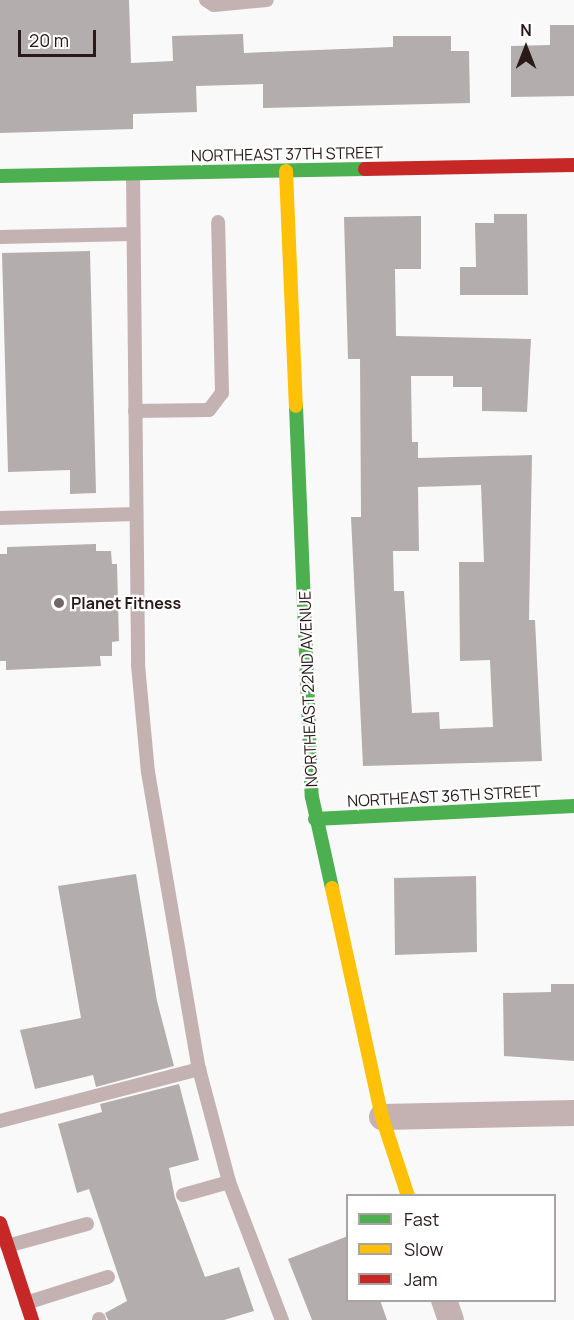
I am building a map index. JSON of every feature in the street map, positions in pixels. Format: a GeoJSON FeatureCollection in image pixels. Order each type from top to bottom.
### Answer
{"type":"FeatureCollection","features":[{"type":"Feature","properties":{"kind":"street","name":"NORTHEAST 37TH STREET"},"geometry":{"type":"LineString","coordinates":[[0,176],[574,165]]}},
{"type":"Feature","properties":{"kind":"street","name":"NORTHEAST 22ND AVENUE"},"geometry":{"type":"LineString","coordinates":[[286,171],[315,819],[382,1117],[407,1194]]}},
{"type":"Feature","properties":{"kind":"street","name":"NORTHEAST 36TH STREET"},"geometry":{"type":"LineString","coordinates":[[315,819],[574,806]]}},
{"type":"Feature","properties":{"kind":"street"},"geometry":{"type":"LineString","coordinates":[[382,1117],[574,1113]]}},
{"type":"Feature","properties":{"kind":"street"},"geometry":{"type":"LineString","coordinates":[[0,1223],[32,1320]]}},
{"type":"Feature","properties":{"kind":"street"},"geometry":{"type":"LineString","coordinates":[[445,1302],[451,1320]]}},
{"type":"Feature","properties":{"kind":"lane"},"geometry":{"type":"LineString","coordinates":[[206,0],[214,5],[267,0]]}},
{"type":"Feature","properties":{"kind":"lane"},"geometry":{"type":"LineString","coordinates":[[133,174],[140,700],[200,1069],[229,1182],[282,1320]]}},
{"type":"Feature","properties":{"kind":"lane"},"geometry":{"type":"LineString","coordinates":[[135,411],[209,410],[222,393],[218,222]]}},
{"type":"Feature","properties":{"kind":"lane"},"geometry":{"type":"LineString","coordinates":[[0,237],[133,234]]}},
{"type":"Feature","properties":{"kind":"lane"},"geometry":{"type":"LineString","coordinates":[[0,518],[136,514]]}},
{"type":"Feature","properties":{"kind":"lane"},"geometry":{"type":"LineString","coordinates":[[0,1121],[200,1069]]}},
{"type":"Feature","properties":{"kind":"lane"},"geometry":{"type":"LineString","coordinates":[[183,1195],[229,1182]]}},
{"type":"Feature","properties":{"kind":"lane"},"geometry":{"type":"LineString","coordinates":[[7,1246],[87,1224]]}},
{"type":"Feature","properties":{"kind":"lane"},"geometry":{"type":"LineString","coordinates":[[26,1303],[108,1277]]}},
{"type":"Feature","properties":{"kind":"building"},"geometry":{"type":"Polygon","coordinates":[[[0,0],[129,0],[131,63],[173,61],[172,36],[243,34],[244,53],[393,47],[393,36],[451,36],[451,51],[469,51],[470,103],[263,108],[263,84],[196,86],[197,112],[133,114],[133,129],[0,133],[0,0]]]}},
{"type":"Feature","properties":{"kind":"building"},"geometry":{"type":"Polygon","coordinates":[[[550,25],[574,25],[574,96],[511,97],[511,46],[550,45],[550,25]]]}},
{"type":"Feature","properties":{"kind":"building"},"geometry":{"type":"Polygon","coordinates":[[[494,214],[527,214],[528,295],[460,295],[460,267],[476,267],[475,223],[494,223],[494,214]]]}},
{"type":"Feature","properties":{"kind":"building"},"geometry":{"type":"Polygon","coordinates":[[[421,216],[421,269],[395,269],[396,336],[531,339],[527,412],[482,411],[482,387],[453,387],[453,376],[411,376],[412,442],[418,442],[418,458],[532,455],[529,620],[535,620],[542,761],[363,766],[351,517],[361,517],[360,359],[348,359],[344,217],[421,216]],[[481,485],[418,487],[419,551],[393,551],[394,591],[404,591],[412,713],[439,712],[440,729],[493,727],[490,660],[460,661],[459,562],[484,562],[481,485]]]}},
{"type":"Feature","properties":{"kind":"building"},"geometry":{"type":"Polygon","coordinates":[[[90,251],[96,493],[70,494],[70,470],[8,472],[2,253],[90,251]]]}},
{"type":"Feature","properties":{"kind":"building","name":"Planet Fitness"},"geometry":{"type":"Polygon","coordinates":[[[96,544],[96,551],[111,551],[112,564],[117,564],[119,641],[112,642],[112,656],[100,656],[101,666],[6,670],[6,661],[0,661],[0,554],[7,554],[7,547],[96,544]]]}},
{"type":"Feature","properties":{"kind":"building"},"geometry":{"type":"Polygon","coordinates":[[[136,874],[157,1001],[174,1066],[96,1087],[93,1075],[35,1089],[20,1030],[81,1018],[58,886],[136,874]]]}},
{"type":"Feature","properties":{"kind":"building"},"geometry":{"type":"Polygon","coordinates":[[[476,876],[477,952],[395,955],[394,878],[476,876]]]}},
{"type":"Feature","properties":{"kind":"building"},"geometry":{"type":"Polygon","coordinates":[[[551,984],[574,984],[574,1061],[504,1056],[503,993],[551,992],[551,984]]]}},
{"type":"Feature","properties":{"kind":"building"},"geometry":{"type":"Polygon","coordinates":[[[179,1084],[199,1160],[169,1168],[175,1198],[205,1277],[239,1267],[254,1311],[224,1320],[108,1320],[105,1313],[127,1301],[89,1189],[77,1193],[58,1124],[102,1112],[100,1104],[179,1084]]]}},
{"type":"Feature","properties":{"kind":"building"},"geometry":{"type":"Polygon","coordinates":[[[346,1237],[346,1302],[381,1302],[387,1320],[312,1320],[288,1259],[346,1237]]]}},
{"type":"Feature","properties":{"kind":"traffic: fast"},"geometry":{"type":"LineString","coordinates":[[0,176],[365,169]]}},
{"type":"Feature","properties":{"kind":"traffic: fast"},"geometry":{"type":"LineString","coordinates":[[296,406],[312,797],[332,888]]}},
{"type":"Feature","properties":{"kind":"traffic: fast"},"geometry":{"type":"LineString","coordinates":[[315,819],[574,806]]}},
{"type":"Feature","properties":{"kind":"traffic: slow"},"geometry":{"type":"LineString","coordinates":[[286,171],[296,406]]}},
{"type":"Feature","properties":{"kind":"traffic: slow"},"geometry":{"type":"LineString","coordinates":[[332,888],[382,1117],[407,1194]]}},
{"type":"Feature","properties":{"kind":"traffic: jam"},"geometry":{"type":"LineString","coordinates":[[365,169],[574,165]]}},
{"type":"Feature","properties":{"kind":"traffic: jam"},"geometry":{"type":"LineString","coordinates":[[0,1223],[32,1320]]}},
{"type":"Feature","properties":{"kind":"place","name":"Planet Fitness"},"geometry":{"type":"Point","coordinates":[59,603]}}]}
